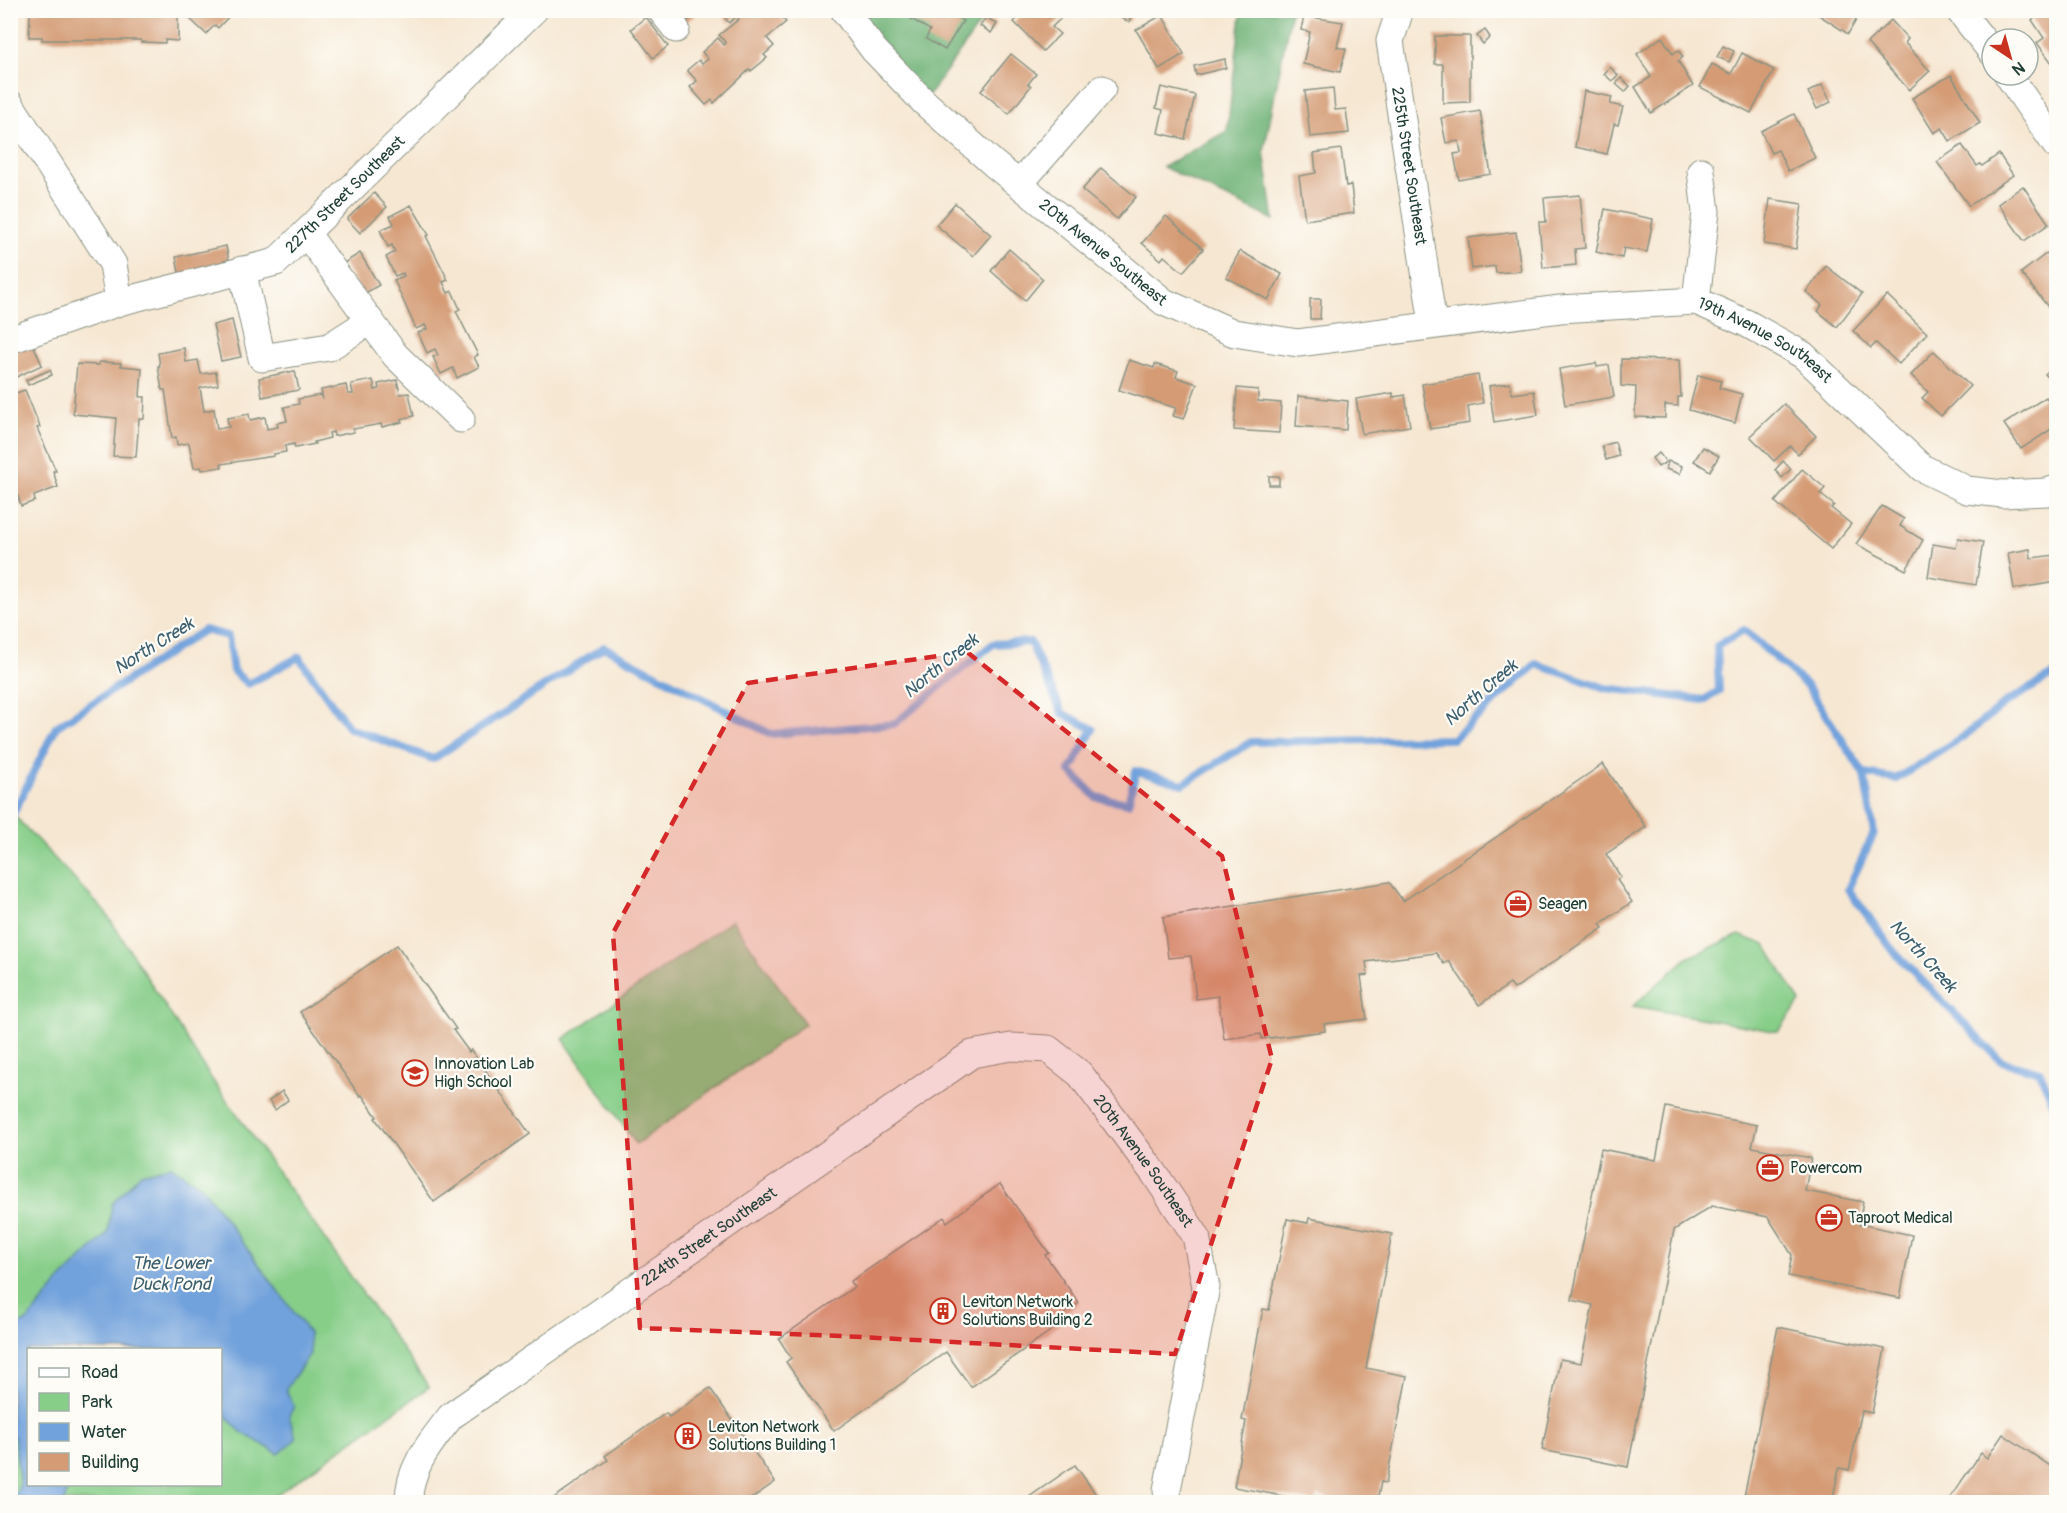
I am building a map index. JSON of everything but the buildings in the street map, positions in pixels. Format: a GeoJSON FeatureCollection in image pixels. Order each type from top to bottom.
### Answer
{"type":"FeatureCollection","features":[{"type":"Feature","properties":{"kind":"street","name":"227th Street Southeast"},"geometry":{"type":"LineString","coordinates":[[10,340],[119,302],[276,262],[534,10]]}},
{"type":"Feature","properties":{"kind":"street","name":"20th Avenue Southeast"},"geometry":{"type":"LineString","coordinates":[[843,10],[874,50],[924,102],[1164,302],[1234,333],[1298,343],[1433,324]]}},
{"type":"Feature","properties":{"kind":"street","name":"225th Street Southeast"},"geometry":{"type":"LineString","coordinates":[[1400,10],[1390,41],[1433,324]]}},
{"type":"Feature","properties":{"kind":"street"},"geometry":{"type":"LineString","coordinates":[[1959,10],[1980,37]]}},
{"type":"Feature","properties":{"kind":"street"},"geometry":{"type":"LineString","coordinates":[[2016,87],[2056,145]]}},
{"type":"Feature","properties":{"kind":"street"},"geometry":{"type":"LineString","coordinates":[[1020,183],[1102,89]]}},
{"type":"Feature","properties":{"kind":"street"},"geometry":{"type":"LineString","coordinates":[[10,104],[113,264],[119,302]]}},
{"type":"Feature","properties":{"kind":"street"},"geometry":{"type":"LineString","coordinates":[[1696,301],[1706,212],[1701,171]]}},
{"type":"Feature","properties":{"kind":"street"},"geometry":{"type":"LineString","coordinates":[[306,233],[395,356],[461,419]]}},
{"type":"Feature","properties":{"kind":"street"},"geometry":{"type":"LineString","coordinates":[[242,270],[262,358],[329,347],[370,321]]}},
{"type":"Feature","properties":{"kind":"street","name":"19th Avenue Southeast"},"geometry":{"type":"LineString","coordinates":[[1433,324],[1560,309],[1696,301],[1746,323],[1803,355],[1922,468],[1967,490],[2002,494],[2047,492],[2056,489]]}},
{"type":"Feature","properties":{"kind":"street","name":"224th Street Southeast"},"geometry":{"type":"LineString","coordinates":[[409,1494],[425,1449],[451,1416],[972,1054],[1011,1047],[1048,1049]]}},
{"type":"Feature","properties":{"kind":"street","name":"20th Avenue Southeast"},"geometry":{"type":"LineString","coordinates":[[1048,1049],[1080,1074],[1154,1173],[1196,1236],[1206,1287],[1167,1490],[1168,1503]]}},
{"type":"Feature","properties":{"kind":"highlighted area"},"geometry":{"type":"Polygon","coordinates":[[[967,652],[1222,856],[1272,1059],[1175,1354],[640,1328],[613,933],[748,683],[967,652]]]}},
{"type":"Feature","properties":{"kind":"green space"},"geometry":{"type":"Polygon","coordinates":[[[844,11],[989,11],[924,102],[844,11]]]}},
{"type":"Feature","properties":{"kind":"green space"},"geometry":{"type":"Polygon","coordinates":[[[1238,11],[1291,11],[1264,151],[1274,220],[1163,167],[1227,131],[1241,15],[1238,11]]]}},
{"type":"Feature","properties":{"kind":"green space"},"geometry":{"type":"Polygon","coordinates":[[[10,811],[106,913],[211,1078],[429,1387],[266,1502],[11,1502],[10,811]]]}},
{"type":"Feature","properties":{"kind":"green space"},"geometry":{"type":"Polygon","coordinates":[[[732,920],[805,1024],[636,1144],[563,1039],[732,920]]]}},
{"type":"Feature","properties":{"kind":"green space"},"geometry":{"type":"Polygon","coordinates":[[[1739,935],[1766,945],[1800,1002],[1778,1032],[1633,1006],[1687,958],[1739,935]]]}},
{"type":"Feature","properties":{"kind":"water","name":"The Lower Duck Pond"},"geometry":{"type":"Polygon","coordinates":[[[171,1166],[202,1187],[309,1333],[310,1354],[286,1389],[294,1407],[289,1415],[296,1439],[279,1454],[241,1432],[222,1412],[222,1348],[27,1348],[27,1486],[69,1486],[64,1502],[11,1502],[20,1485],[14,1436],[11,1439],[11,1329],[27,1321],[63,1277],[108,1233],[112,1204],[141,1173],[171,1166]]]}},
{"type":"Feature","properties":{"kind":"waterway","name":"North Creek"},"geometry":{"type":"LineString","coordinates":[[10,820],[56,727],[204,630],[228,636],[233,671],[248,684],[299,657],[349,728],[433,759],[604,647],[771,734],[894,724],[993,644],[1030,642],[1062,713],[1093,729],[1070,771],[1096,797],[1128,803],[1136,771],[1183,784],[1251,742],[1453,739],[1536,664],[1605,688],[1704,700],[1719,691],[1717,646],[1744,630],[1807,686],[1864,774],[1874,833],[1848,889],[1895,953],[2001,1061],[2040,1072],[2056,1110]]}},
{"type":"Feature","properties":{"kind":"waterway"},"geometry":{"type":"LineString","coordinates":[[1864,774],[1896,779],[1964,736],[2007,702],[2056,673]]}},
{"type":"Feature","properties":{"kind":"place","name":"Seagen"},"geometry":{"type":"Point","coordinates":[1518,904]}},
{"type":"Feature","properties":{"kind":"place","name":"Innovation Lab High School"},"geometry":{"type":"Point","coordinates":[415,1073]}},
{"type":"Feature","properties":{"kind":"place","name":"Powercom"},"geometry":{"type":"Point","coordinates":[1770,1168]}},
{"type":"Feature","properties":{"kind":"place","name":"Taproot Medical"},"geometry":{"type":"Point","coordinates":[1829,1218]}},
{"type":"Feature","properties":{"kind":"place","name":"Leviton Network Solutions Building 2"},"geometry":{"type":"Point","coordinates":[943,1311]}},
{"type":"Feature","properties":{"kind":"place","name":"Leviton Network Solutions Building 1"},"geometry":{"type":"Point","coordinates":[688,1436]}}]}
